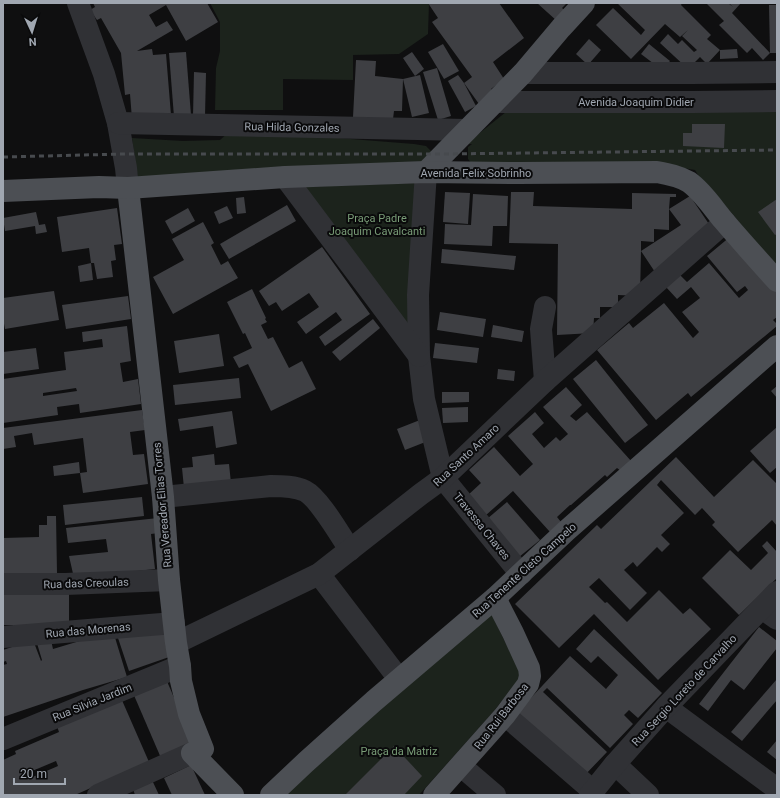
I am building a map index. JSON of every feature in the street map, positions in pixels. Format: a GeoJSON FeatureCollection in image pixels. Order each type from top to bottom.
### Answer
{"type":"FeatureCollection","features":[{"type":"Feature","properties":{"kind":"main road"},"geometry":{"type":"LineString","coordinates":[[426,172],[496,102],[584,3]]}},
{"type":"Feature","properties":{"kind":"main road","name":"Avenida Felix Sobrinho"},"geometry":{"type":"LineString","coordinates":[[3,191],[99,187],[128,188],[284,177],[426,172],[657,172],[670,174],[681,178],[690,183],[699,191],[777,281]]}},
{"type":"Feature","properties":{"kind":"main road","name":"Rua Vereador Elias Torres"},"geometry":{"type":"LineString","coordinates":[[128,188],[163,497],[169,580],[181,681],[189,714],[203,748],[192,753]]}},
{"type":"Feature","properties":{"kind":"main road","name":"Rua Tenente Cleto Campelo"},"geometry":{"type":"LineString","coordinates":[[271,795],[374,701],[495,598],[572,526],[777,346]]}},
{"type":"Feature","properties":{"kind":"main road","name":"Rua Rui Barbosa"},"geometry":{"type":"LineString","coordinates":[[434,795],[505,715],[528,684],[530,676],[525,657],[495,598]]}},
{"type":"Feature","properties":{"kind":"main road"},"geometry":{"type":"LineString","coordinates":[[192,753],[232,795]]}},
{"type":"Feature","properties":{"kind":"street"},"geometry":{"type":"LineString","coordinates":[[78,3],[104,74],[118,123],[128,188]]}},
{"type":"Feature","properties":{"kind":"street"},"geometry":{"type":"LineString","coordinates":[[523,73],[777,72]]}},
{"type":"Feature","properties":{"kind":"street"},"geometry":{"type":"LineString","coordinates":[[692,73],[692,102]]}},
{"type":"Feature","properties":{"kind":"street","name":"Avenida Joaquim Didier"},"geometry":{"type":"LineString","coordinates":[[496,102],[777,101]]}},
{"type":"Feature","properties":{"kind":"street","name":"Rua Hilda Gonzales"},"geometry":{"type":"LineString","coordinates":[[118,123],[467,130]]}},
{"type":"Feature","properties":{"kind":"street"},"geometry":{"type":"LineString","coordinates":[[426,172],[418,295],[419,356],[424,399],[443,478]]}},
{"type":"Feature","properties":{"kind":"street"},"geometry":{"type":"LineString","coordinates":[[284,177],[419,356]]}},
{"type":"Feature","properties":{"kind":"street","name":"Rua Santo Amaro"},"geometry":{"type":"LineString","coordinates":[[175,633],[319,574],[443,478],[545,381],[725,222]]}},
{"type":"Feature","properties":{"kind":"street"},"geometry":{"type":"LineString","coordinates":[[545,307],[541,329],[545,381]]}},
{"type":"Feature","properties":{"kind":"street","name":"Travessa Chaves"},"geometry":{"type":"LineString","coordinates":[[443,478],[521,574]]}},
{"type":"Feature","properties":{"kind":"street"},"geometry":{"type":"LineString","coordinates":[[163,497],[271,486],[286,486],[304,490],[312,496],[331,520],[350,550]]}},
{"type":"Feature","properties":{"kind":"street"},"geometry":{"type":"LineString","coordinates":[[319,574],[400,679]]}},
{"type":"Feature","properties":{"kind":"street","name":"Rua das Creoulas"},"geometry":{"type":"LineString","coordinates":[[3,584],[64,584],[169,580]]}},
{"type":"Feature","properties":{"kind":"street","name":"Rua Sergio Loreto de Carvalho"},"geometry":{"type":"LineString","coordinates":[[591,793],[666,707],[769,613],[777,592]]}},
{"type":"Feature","properties":{"kind":"street","name":"Rua das Morenas"},"geometry":{"type":"LineString","coordinates":[[3,637],[175,633]]}},
{"type":"Feature","properties":{"kind":"street","name":"Rua Silvia Jardim"},"geometry":{"type":"LineString","coordinates":[[3,739],[180,666]]}},
{"type":"Feature","properties":{"kind":"street"},"geometry":{"type":"LineString","coordinates":[[666,707],[777,788]]}},
{"type":"Feature","properties":{"kind":"street"},"geometry":{"type":"LineString","coordinates":[[505,715],[591,793]]}},
{"type":"Feature","properties":{"kind":"street"},"geometry":{"type":"LineString","coordinates":[[98,795],[192,753]]}},
{"type":"Feature","properties":{"kind":"street"},"geometry":{"type":"LineString","coordinates":[[616,764],[648,795]]}},
{"type":"Feature","properties":{"kind":"street"},"geometry":{"type":"LineString","coordinates":[[461,766],[495,795]]}},
{"type":"Feature","properties":{"kind":"green space"},"geometry":{"type":"Polygon","coordinates":[[[210,3],[429,3],[428,34],[399,54],[353,55],[353,80],[283,79],[283,110],[215,110],[216,68],[220,51],[220,22],[210,3]]]}},
{"type":"Feature","properties":{"kind":"green space"},"geometry":{"type":"Polygon","coordinates":[[[777,107],[777,267],[695,170],[676,167],[475,168],[468,159],[468,147],[472,144],[466,144],[511,108],[777,107]]]}},
{"type":"Feature","properties":{"kind":"green space"},"geometry":{"type":"Polygon","coordinates":[[[229,132],[313,136],[414,144],[426,146],[432,152],[432,158],[420,162],[138,179],[132,138],[183,141],[220,140],[229,132]]]}},
{"type":"Feature","properties":{"kind":"green space","name":"Praça Padre Joaquim Cavalcanti"},"geometry":{"type":"Polygon","coordinates":[[[419,183],[412,336],[300,187],[419,183]]]}},
{"type":"Feature","properties":{"kind":"green space","name":"Praça da Matriz"},"geometry":{"type":"Polygon","coordinates":[[[491,613],[519,670],[518,680],[494,711],[419,795],[286,795],[360,727],[491,613]]]}},
{"type":"Feature","properties":{"kind":"building"},"geometry":{"type":"Polygon","coordinates":[[[93,3],[207,3],[218,22],[186,41],[166,5],[149,15],[156,27],[167,21],[173,30],[137,51],[152,49],[153,55],[166,54],[171,115],[132,119],[130,94],[125,95],[121,53],[101,18],[97,20],[90,10],[95,7],[93,3]]]}},
{"type":"Feature","properties":{"kind":"building"},"geometry":{"type":"Polygon","coordinates":[[[428,3],[499,3],[524,38],[493,62],[504,79],[491,89],[494,93],[479,104],[464,83],[472,77],[432,22],[438,18],[428,3]]]}},
{"type":"Feature","properties":{"kind":"building"},"geometry":{"type":"Polygon","coordinates":[[[537,3],[567,3],[562,8],[566,11],[557,21],[537,3]]]}},
{"type":"Feature","properties":{"kind":"building"},"geometry":{"type":"Polygon","coordinates":[[[617,3],[682,3],[681,5],[711,35],[707,39],[720,50],[707,64],[700,57],[688,69],[660,43],[668,34],[678,44],[682,40],[694,52],[697,50],[682,36],[688,30],[680,37],[665,24],[631,59],[596,25],[613,8],[641,35],[645,30],[617,3]]]}},
{"type":"Feature","properties":{"kind":"building"},"geometry":{"type":"Polygon","coordinates":[[[706,3],[728,3],[733,7],[729,3],[741,3],[732,13],[770,53],[763,60],[752,48],[747,53],[719,25],[724,21],[706,3]]]}},
{"type":"Feature","properties":{"kind":"building"},"geometry":{"type":"Polygon","coordinates":[[[769,5],[777,5],[777,53],[770,53],[769,5]]]}},
{"type":"Feature","properties":{"kind":"building"},"geometry":{"type":"Polygon","coordinates":[[[589,39],[601,50],[588,65],[576,54],[589,39]]]}},
{"type":"Feature","properties":{"kind":"building"},"geometry":{"type":"Polygon","coordinates":[[[443,44],[459,71],[444,79],[428,52],[443,44]]]}},
{"type":"Feature","properties":{"kind":"building"},"geometry":{"type":"Polygon","coordinates":[[[649,44],[670,61],[662,70],[641,54],[649,44]]]}},
{"type":"Feature","properties":{"kind":"building"},"geometry":{"type":"Polygon","coordinates":[[[737,49],[738,58],[720,59],[720,50],[737,49]]]}},
{"type":"Feature","properties":{"kind":"building"},"geometry":{"type":"Polygon","coordinates":[[[186,52],[191,115],[174,117],[169,53],[186,52]]]}},
{"type":"Feature","properties":{"kind":"building"},"geometry":{"type":"Polygon","coordinates":[[[412,52],[424,69],[415,76],[403,58],[412,52]]]}},
{"type":"Feature","properties":{"kind":"building"},"geometry":{"type":"Polygon","coordinates":[[[356,60],[376,61],[375,76],[403,79],[402,111],[394,111],[393,119],[353,117],[356,60]]]}},
{"type":"Feature","properties":{"kind":"building"},"geometry":{"type":"Polygon","coordinates":[[[437,68],[451,116],[438,120],[423,72],[437,68]]]}},
{"type":"Feature","properties":{"kind":"building"},"geometry":{"type":"Polygon","coordinates":[[[194,72],[206,73],[205,116],[193,116],[194,72]]]}},
{"type":"Feature","properties":{"kind":"building"},"geometry":{"type":"Polygon","coordinates":[[[420,75],[429,113],[412,117],[403,79],[420,75]]]}},
{"type":"Feature","properties":{"kind":"building"},"geometry":{"type":"Polygon","coordinates":[[[458,75],[476,106],[465,112],[448,81],[458,75]]]}},
{"type":"Feature","properties":{"kind":"building"},"geometry":{"type":"Polygon","coordinates":[[[692,124],[725,124],[724,148],[683,146],[683,133],[692,133],[692,124]]]}},
{"type":"Feature","properties":{"kind":"building"},"geometry":{"type":"Polygon","coordinates":[[[445,192],[470,193],[468,224],[443,222],[445,192]]]}},
{"type":"Feature","properties":{"kind":"building"},"geometry":{"type":"Polygon","coordinates":[[[511,192],[534,192],[533,206],[632,209],[632,193],[676,194],[676,197],[670,197],[669,230],[654,229],[654,242],[641,241],[640,296],[618,295],[618,307],[600,307],[600,318],[594,318],[593,333],[557,335],[558,244],[509,243],[511,192]]]}},
{"type":"Feature","properties":{"kind":"building"},"geometry":{"type":"Polygon","coordinates":[[[473,194],[508,196],[507,226],[493,226],[492,246],[444,244],[445,224],[471,225],[473,194]]]}},
{"type":"Feature","properties":{"kind":"building"},"geometry":{"type":"Polygon","coordinates":[[[690,196],[713,230],[657,275],[641,251],[681,225],[669,209],[690,196]]]}},
{"type":"Feature","properties":{"kind":"building"},"geometry":{"type":"Polygon","coordinates":[[[244,197],[246,213],[237,214],[236,198],[244,197]]]}},
{"type":"Feature","properties":{"kind":"building"},"geometry":{"type":"Polygon","coordinates":[[[777,199],[777,234],[775,235],[758,212],[777,199]]]}},
{"type":"Feature","properties":{"kind":"building"},"geometry":{"type":"Polygon","coordinates":[[[287,205],[296,221],[229,259],[220,244],[287,205]]]}},
{"type":"Feature","properties":{"kind":"building"},"geometry":{"type":"Polygon","coordinates":[[[227,206],[233,218],[219,224],[214,212],[227,206]]]}},
{"type":"Feature","properties":{"kind":"building"},"geometry":{"type":"Polygon","coordinates":[[[117,208],[122,244],[114,245],[116,260],[111,261],[113,277],[97,279],[94,263],[91,263],[89,248],[62,252],[57,217],[117,208]]]}},
{"type":"Feature","properties":{"kind":"building"},"geometry":{"type":"Polygon","coordinates":[[[188,208],[195,221],[172,234],[165,221],[188,208]]]}},
{"type":"Feature","properties":{"kind":"building"},"geometry":{"type":"Polygon","coordinates":[[[36,212],[39,225],[45,224],[47,232],[36,234],[35,226],[5,231],[3,218],[36,212]]]}},
{"type":"Feature","properties":{"kind":"building"},"geometry":{"type":"Polygon","coordinates":[[[203,222],[214,243],[211,245],[221,265],[228,261],[238,278],[173,314],[153,277],[184,260],[172,239],[203,222]]]}},
{"type":"Feature","properties":{"kind":"building"},"geometry":{"type":"Polygon","coordinates":[[[731,236],[777,291],[777,317],[773,320],[777,326],[691,397],[688,393],[656,420],[597,350],[629,323],[633,328],[664,303],[693,338],[699,332],[682,312],[700,298],[691,287],[677,299],[666,287],[680,275],[687,282],[709,263],[739,298],[748,290],[745,286],[737,292],[707,256],[731,236]]]}},
{"type":"Feature","properties":{"kind":"building"},"geometry":{"type":"Polygon","coordinates":[[[322,247],[370,314],[325,346],[319,337],[342,320],[336,312],[306,334],[297,322],[319,307],[309,293],[282,311],[276,302],[269,306],[259,291],[322,247]]]}},
{"type":"Feature","properties":{"kind":"building"},"geometry":{"type":"Polygon","coordinates":[[[442,249],[516,256],[514,270],[441,263],[442,249]]]}},
{"type":"Feature","properties":{"kind":"building"},"geometry":{"type":"Polygon","coordinates":[[[91,263],[93,280],[80,282],[78,266],[91,263]]]}},
{"type":"Feature","properties":{"kind":"building"},"geometry":{"type":"Polygon","coordinates":[[[252,289],[266,318],[265,319],[267,322],[261,325],[268,339],[273,337],[289,368],[302,361],[316,389],[271,411],[248,364],[239,368],[233,357],[252,348],[245,333],[243,334],[227,302],[252,289]]]}},
{"type":"Feature","properties":{"kind":"building"},"geometry":{"type":"Polygon","coordinates":[[[54,291],[59,320],[5,329],[3,318],[3,298],[54,291]]]}},
{"type":"Feature","properties":{"kind":"building"},"geometry":{"type":"Polygon","coordinates":[[[128,296],[131,319],[66,329],[62,305],[128,296]]]}},
{"type":"Feature","properties":{"kind":"building"},"geometry":{"type":"Polygon","coordinates":[[[440,312],[486,319],[483,337],[437,330],[440,312]]]}},
{"type":"Feature","properties":{"kind":"building"},"geometry":{"type":"Polygon","coordinates":[[[373,319],[380,328],[340,361],[332,352],[373,319]]]}},
{"type":"Feature","properties":{"kind":"building"},"geometry":{"type":"Polygon","coordinates":[[[493,325],[524,331],[522,342],[491,337],[493,325]]]}},
{"type":"Feature","properties":{"kind":"building"},"geometry":{"type":"Polygon","coordinates":[[[127,326],[131,361],[120,363],[123,382],[138,379],[141,404],[80,413],[79,404],[57,407],[58,415],[3,423],[3,379],[66,370],[64,352],[103,347],[102,339],[83,342],[82,332],[127,326]],[[76,388],[43,393],[43,396],[77,391],[76,388]]]}},
{"type":"Feature","properties":{"kind":"building"},"geometry":{"type":"Polygon","coordinates":[[[219,334],[224,366],[179,373],[174,341],[219,334]]]}},
{"type":"Feature","properties":{"kind":"building"},"geometry":{"type":"Polygon","coordinates":[[[435,343],[479,348],[477,363],[433,358],[435,343]]]}},
{"type":"Feature","properties":{"kind":"building"},"geometry":{"type":"Polygon","coordinates":[[[36,348],[39,369],[3,374],[3,352],[36,348]]]}},
{"type":"Feature","properties":{"kind":"building"},"geometry":{"type":"Polygon","coordinates":[[[596,360],[648,425],[625,443],[573,379],[596,360]]]}},
{"type":"Feature","properties":{"kind":"building"},"geometry":{"type":"Polygon","coordinates":[[[498,369],[515,371],[514,381],[497,379],[498,369]]]}},
{"type":"Feature","properties":{"kind":"building"},"geometry":{"type":"Polygon","coordinates":[[[239,378],[241,398],[175,405],[173,385],[239,378]]]}},
{"type":"Feature","properties":{"kind":"building"},"geometry":{"type":"Polygon","coordinates":[[[777,386],[777,398],[771,391],[777,386]]]}},
{"type":"Feature","properties":{"kind":"building"},"geometry":{"type":"Polygon","coordinates":[[[566,387],[582,405],[570,416],[576,421],[587,412],[632,462],[621,471],[617,468],[607,477],[605,475],[557,517],[561,522],[550,532],[513,491],[485,516],[467,496],[481,483],[469,470],[494,447],[520,476],[533,464],[508,436],[535,412],[544,423],[532,434],[544,448],[556,437],[560,441],[568,434],[543,407],[566,387]]]}},
{"type":"Feature","properties":{"kind":"building"},"geometry":{"type":"Polygon","coordinates":[[[442,392],[469,392],[469,402],[442,403],[442,392]]]}},
{"type":"Feature","properties":{"kind":"building"},"geometry":{"type":"Polygon","coordinates":[[[468,407],[468,422],[443,423],[442,408],[468,407]]]}},
{"type":"Feature","properties":{"kind":"building"},"geometry":{"type":"Polygon","coordinates":[[[142,410],[145,430],[130,432],[133,455],[144,454],[148,484],[83,493],[80,473],[87,472],[83,438],[34,445],[32,433],[14,436],[16,447],[3,449],[3,428],[142,410]]]}},
{"type":"Feature","properties":{"kind":"building"},"geometry":{"type":"Polygon","coordinates":[[[232,411],[237,444],[216,448],[213,426],[180,431],[178,419],[232,411]]]}},
{"type":"Feature","properties":{"kind":"building"},"geometry":{"type":"Polygon","coordinates":[[[420,420],[428,441],[405,450],[397,429],[420,420]]]}},
{"type":"Feature","properties":{"kind":"building"},"geometry":{"type":"Polygon","coordinates":[[[777,427],[777,467],[770,473],[750,451],[777,427]]]}},
{"type":"Feature","properties":{"kind":"building"},"geometry":{"type":"Polygon","coordinates":[[[214,454],[215,465],[229,464],[231,483],[184,488],[182,468],[193,467],[192,457],[214,454]]]}},
{"type":"Feature","properties":{"kind":"building"},"geometry":{"type":"Polygon","coordinates":[[[676,457],[714,497],[753,460],[777,484],[777,526],[772,520],[738,552],[712,525],[715,522],[702,508],[695,515],[661,480],[657,485],[684,513],[661,535],[670,544],[662,552],[657,547],[637,567],[633,562],[624,570],[647,593],[630,610],[599,578],[589,587],[627,622],[659,590],[683,614],[690,608],[711,629],[658,680],[594,614],[559,648],[515,604],[597,525],[601,529],[676,457]]]}},
{"type":"Feature","properties":{"kind":"building"},"geometry":{"type":"Polygon","coordinates":[[[79,462],[80,473],[54,476],[53,466],[79,462]]]}},
{"type":"Feature","properties":{"kind":"building"},"geometry":{"type":"Polygon","coordinates":[[[142,497],[144,516],[65,525],[63,505],[142,497]]]}},
{"type":"Feature","properties":{"kind":"building"},"geometry":{"type":"Polygon","coordinates":[[[507,502],[540,540],[519,557],[487,519],[507,502]]]}},
{"type":"Feature","properties":{"kind":"building"},"geometry":{"type":"Polygon","coordinates":[[[47,516],[56,516],[57,573],[3,574],[3,538],[39,537],[39,525],[47,525],[47,516]]]}},
{"type":"Feature","properties":{"kind":"building"},"geometry":{"type":"Polygon","coordinates":[[[158,518],[159,533],[151,534],[155,569],[74,578],[69,556],[108,552],[106,539],[68,543],[66,528],[158,518]]]}},
{"type":"Feature","properties":{"kind":"building"},"geometry":{"type":"Polygon","coordinates":[[[767,541],[777,552],[777,578],[739,615],[702,578],[730,550],[751,570],[768,553],[762,546],[767,541]]]}},
{"type":"Feature","properties":{"kind":"building"},"geometry":{"type":"Polygon","coordinates":[[[3,592],[69,592],[69,625],[13,632],[13,625],[3,625],[3,592]]]}},
{"type":"Feature","properties":{"kind":"building"},"geometry":{"type":"Polygon","coordinates":[[[759,627],[777,641],[777,648],[744,690],[731,680],[708,711],[699,704],[759,627]]]}},
{"type":"Feature","properties":{"kind":"building"},"geometry":{"type":"Polygon","coordinates":[[[166,628],[172,656],[129,671],[116,632],[166,628]]]}},
{"type":"Feature","properties":{"kind":"building"},"geometry":{"type":"Polygon","coordinates":[[[594,629],[662,693],[638,718],[629,710],[624,715],[633,724],[610,748],[547,688],[543,692],[607,752],[582,778],[515,715],[570,656],[606,689],[618,675],[598,656],[591,663],[576,649],[594,629]]]}},
{"type":"Feature","properties":{"kind":"building"},"geometry":{"type":"Polygon","coordinates":[[[113,631],[127,677],[3,717],[3,665],[7,664],[6,661],[3,662],[3,650],[33,640],[41,661],[42,660],[36,640],[50,636],[53,649],[113,631]]]}},
{"type":"Feature","properties":{"kind":"building"},"geometry":{"type":"Polygon","coordinates":[[[166,679],[194,744],[161,758],[133,693],[166,679]]]}},
{"type":"Feature","properties":{"kind":"building"},"geometry":{"type":"Polygon","coordinates":[[[777,679],[777,700],[742,741],[731,732],[777,679]]]}},
{"type":"Feature","properties":{"kind":"building"},"geometry":{"type":"Polygon","coordinates":[[[121,698],[149,762],[75,795],[3,795],[3,760],[16,754],[15,751],[59,732],[57,726],[121,698]],[[56,761],[25,774],[28,779],[58,766],[56,761]]]}},
{"type":"Feature","properties":{"kind":"building"},"geometry":{"type":"Polygon","coordinates":[[[777,740],[777,760],[767,752],[777,740]]]}},
{"type":"Feature","properties":{"kind":"building"},"geometry":{"type":"Polygon","coordinates":[[[394,746],[422,776],[404,795],[345,795],[394,746]]]}},
{"type":"Feature","properties":{"kind":"building"},"geometry":{"type":"Polygon","coordinates":[[[191,765],[205,795],[172,795],[164,778],[191,765]]]}},
{"type":"Feature","properties":{"kind":"building"},"geometry":{"type":"Polygon","coordinates":[[[152,780],[159,795],[135,795],[133,789],[152,780]]]}},
{"type":"Feature","properties":{"kind":"railway"},"geometry":{"type":"LineString","coordinates":[[3,157],[124,154],[443,154],[777,150]]}}]}
